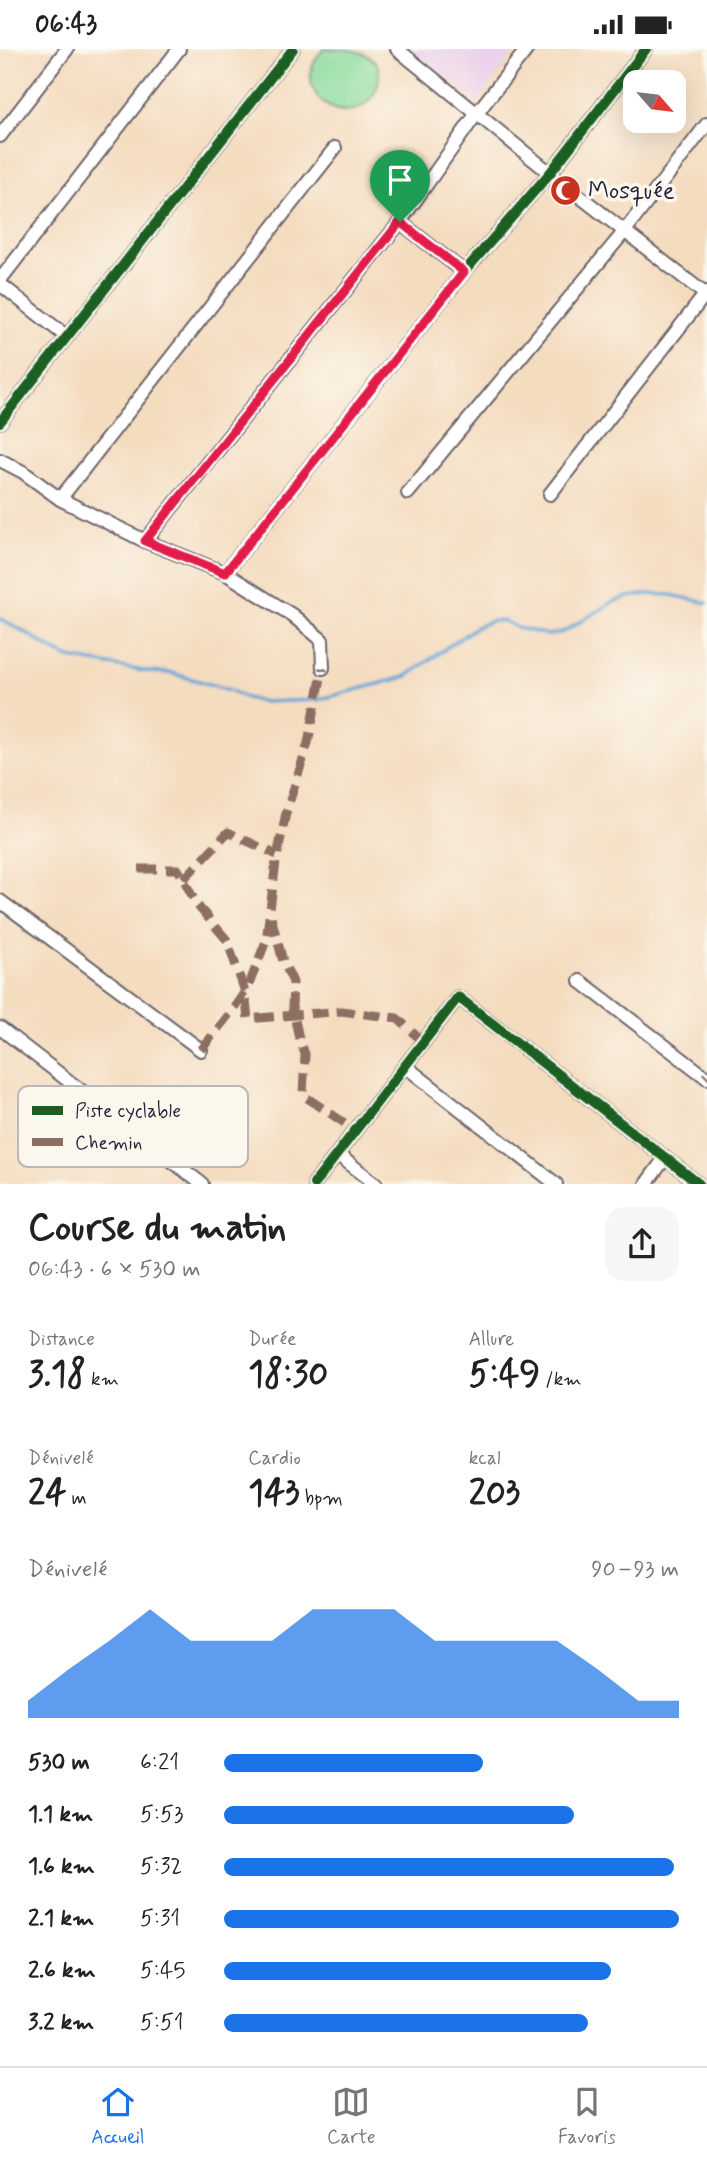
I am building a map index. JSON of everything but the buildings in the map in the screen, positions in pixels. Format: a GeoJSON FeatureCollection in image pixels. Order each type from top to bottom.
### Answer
{"type":"FeatureCollection","features":[{"type":"Feature","properties":{"kind":"street"},"geometry":{"type":"LineString","coordinates":[[0,135],[68,49]]}},
{"type":"Feature","properties":{"kind":"street"},"geometry":{"type":"LineString","coordinates":[[67,337],[0,282],[179,49]]}},
{"type":"Feature","properties":{"kind":"street"},"geometry":{"type":"LineString","coordinates":[[0,422],[293,49]]}},
{"type":"Feature","properties":{"kind":"street"},"geometry":{"type":"LineString","coordinates":[[397,49],[624,232],[706,293],[550,494]]}},
{"type":"Feature","properties":{"kind":"street"},"geometry":{"type":"LineString","coordinates":[[145,541],[400,222],[477,113],[527,49]]}},
{"type":"Feature","properties":{"kind":"street"},"geometry":{"type":"LineString","coordinates":[[225,573],[464,272],[550,173],[646,49]]}},
{"type":"Feature","properties":{"kind":"street"},"geometry":{"type":"LineString","coordinates":[[408,492],[624,232],[707,124]]}},
{"type":"Feature","properties":{"kind":"street"},"geometry":{"type":"LineString","coordinates":[[60,499],[335,148]]}},
{"type":"Feature","properties":{"kind":"street"},"geometry":{"type":"LineString","coordinates":[[400,222],[464,272]]}},
{"type":"Feature","properties":{"kind":"street"},"geometry":{"type":"LineString","coordinates":[[0,460],[23,472],[60,499],[145,541],[225,573],[292,615],[322,640],[323,668]]}},
{"type":"Feature","properties":{"kind":"street"},"geometry":{"type":"LineString","coordinates":[[0,901],[201,1050]]}},
{"type":"Feature","properties":{"kind":"street"},"geometry":{"type":"LineString","coordinates":[[580,981],[707,1079]]}},
{"type":"Feature","properties":{"kind":"street"},"geometry":{"type":"LineString","coordinates":[[314,1184],[458,997],[699,1184]]}},
{"type":"Feature","properties":{"kind":"street"},"geometry":{"type":"LineString","coordinates":[[0,1028],[75,1086]]}},
{"type":"Feature","properties":{"kind":"street"},"geometry":{"type":"LineString","coordinates":[[405,1066],[556,1184]]}},
{"type":"Feature","properties":{"kind":"street"},"geometry":{"type":"LineString","coordinates":[[337,1154],[376,1184]]}},
{"type":"Feature","properties":{"kind":"street"},"geometry":{"type":"LineString","coordinates":[[646,1184],[665,1158]]}},
{"type":"Feature","properties":{"kind":"street"},"geometry":{"type":"LineString","coordinates":[[180,1167],[202,1184]]}},
{"type":"Feature","properties":{"kind":"shaded area"},"geometry":{"type":"Polygon","coordinates":[[[409,49],[517,49],[477,102],[409,49]]]}},
{"type":"Feature","properties":{"kind":"green space"},"geometry":{"type":"Polygon","coordinates":[[[324,49],[362,53],[377,64],[377,88],[361,107],[348,111],[335,109],[323,102],[315,92],[311,79],[313,64],[324,49]]]}},
{"type":"Feature","properties":{"kind":"waterway"},"geometry":{"type":"LineString","coordinates":[[0,619],[70,658],[149,672],[171,673],[262,702],[317,700],[405,677],[476,627],[492,621],[504,621],[518,628],[549,635],[563,632],[613,602],[628,597],[671,595],[707,603]]}},
{"type":"Feature","properties":{"kind":"marked path"},"geometry":{"type":"LineString","coordinates":[[201,1050],[248,987],[266,941],[276,862],[286,813],[308,743],[323,668]]}},
{"type":"Feature","properties":{"kind":"marked path"},"geometry":{"type":"LineString","coordinates":[[184,879],[228,832],[277,855]]}},
{"type":"Feature","properties":{"kind":"marked path"},"geometry":{"type":"LineString","coordinates":[[139,869],[178,869],[197,905],[227,940],[245,992],[248,1019],[341,1011],[397,1018],[423,1042]]}},
{"type":"Feature","properties":{"kind":"marked path"},"geometry":{"type":"LineString","coordinates":[[271,917],[283,961],[293,982],[292,1007],[305,1054],[303,1095],[355,1130]]}},
{"type":"Feature","properties":{"kind":"cycle path"},"geometry":{"type":"LineString","coordinates":[[0,422],[293,49]]}},
{"type":"Feature","properties":{"kind":"cycle path"},"geometry":{"type":"LineString","coordinates":[[225,573],[464,272],[550,173],[646,49]]}},
{"type":"Feature","properties":{"kind":"cycle path"},"geometry":{"type":"LineString","coordinates":[[314,1184],[458,997],[699,1184]]}},
{"type":"Feature","properties":{"kind":"place","name":"Mosquée"},"geometry":{"type":"Point","coordinates":[565,190]}},
{"type":"Feature","properties":{"kind":"route"},"geometry":{"type":"LineString","coordinates":[[400,222],[464,272],[225,573],[145,541],[209,462],[400,222]]}}]}
